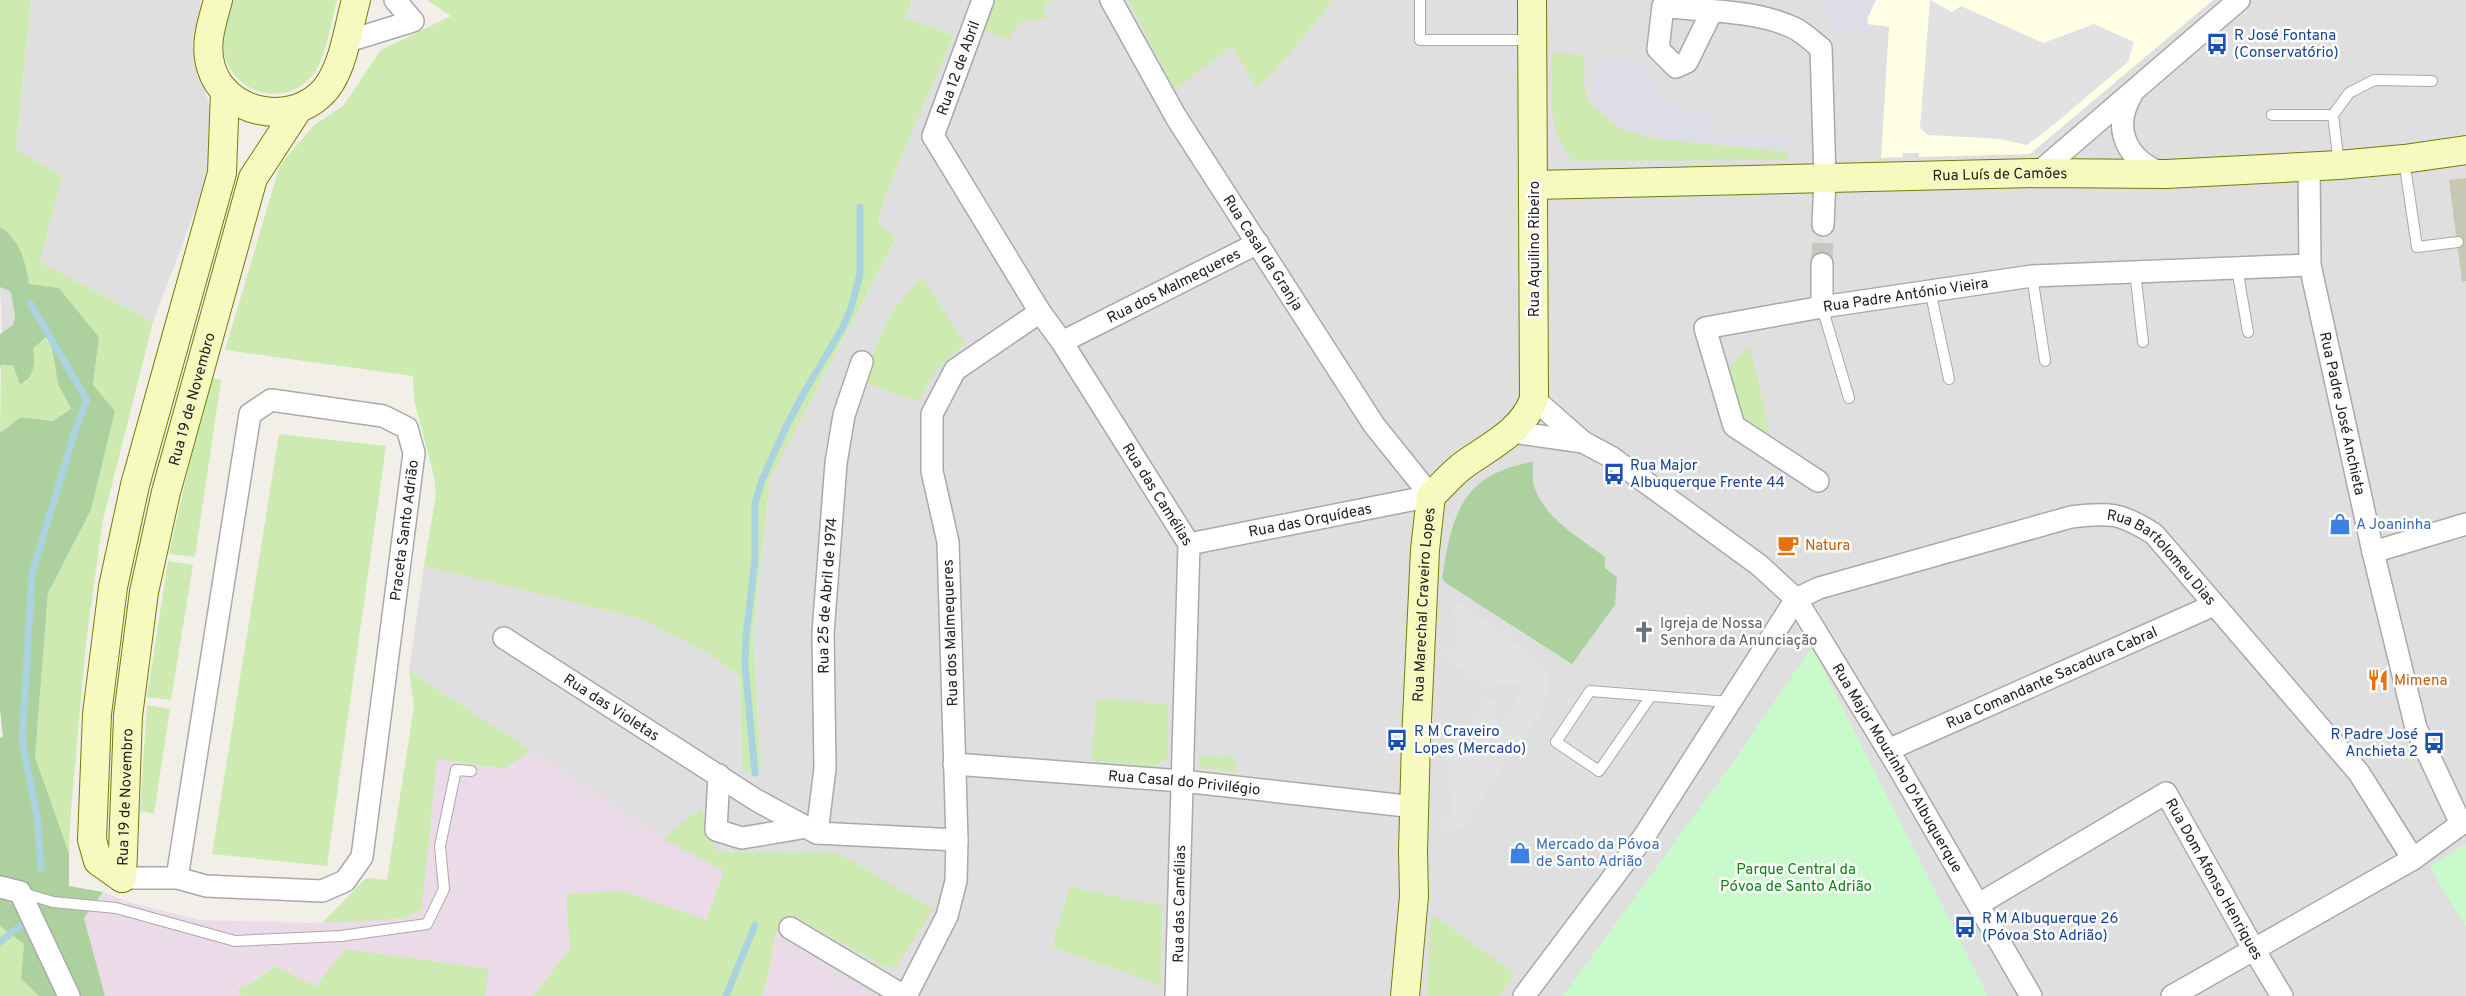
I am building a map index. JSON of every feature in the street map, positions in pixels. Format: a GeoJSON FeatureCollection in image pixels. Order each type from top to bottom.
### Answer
{"type":"FeatureCollection","features":[{"type":"Feature","properties":{"kind":"street","name":"Rua 19 de Novembro"},"geometry":{"type":"LineString","coordinates":[[215,2],[207,42],[211,68],[224,91],[246,107],[271,113],[298,109],[320,95],[336,74],[356,0]]}},
{"type":"Feature","properties":{"kind":"street"},"geometry":{"type":"LineString","coordinates":[[345,42],[413,21],[395,0]]}},
{"type":"Feature","properties":{"kind":"street","name":"Rua 12 de Abril"},"geometry":{"type":"LineString","coordinates":[[933,136],[983,0]]}},
{"type":"Feature","properties":{"kind":"street","name":"Rua Casal da Granja"},"geometry":{"type":"LineString","coordinates":[[1111,0],[1176,117],[1374,425],[1431,496]]}},
{"type":"Feature","properties":{"kind":"street","name":"Rua Aquilino Ribeiro"},"geometry":{"type":"LineString","coordinates":[[1532,0],[1534,399]]}},
{"type":"Feature","properties":{"kind":"street"},"geometry":{"type":"LineString","coordinates":[[2038,173],[2239,0]]}},
{"type":"Feature","properties":{"kind":"street"},"geometry":{"type":"LineString","coordinates":[[1712,11],[1757,16],[1796,29],[1821,48],[1825,178],[1823,225]]}},
{"type":"Feature","properties":{"kind":"street","name":"Rua 19 de Novembro"},"geometry":{"type":"LineString","coordinates":[[122,878],[98,860],[92,840],[97,714],[113,586],[136,485],[222,173],[224,91]]}},
{"type":"Feature","properties":{"kind":"street"},"geometry":{"type":"LineString","coordinates":[[2134,92],[2124,108],[2122,128],[2125,140],[2131,152],[2151,169],[2166,174]]}},
{"type":"Feature","properties":{"kind":"street","name":"Rua 19 de Novembro"},"geometry":{"type":"LineString","coordinates":[[122,878],[128,716],[144,592],[166,492],[253,178],[298,109]]}},
{"type":"Feature","properties":{"kind":"street","name":"Rua das Camélias"},"geometry":{"type":"LineString","coordinates":[[933,136],[1040,312],[1062,342],[1188,544],[1176,996]]}},
{"type":"Feature","properties":{"kind":"street","name":"Rua Luís de Camões"},"geometry":{"type":"LineString","coordinates":[[1534,185],[2038,173],[2166,174],[2339,165],[2404,159],[2466,150]]}},
{"type":"Feature","properties":{"kind":"street","name":"Rua Padre José Anchieta"},"geometry":{"type":"LineString","coordinates":[[2309,167],[2310,265],[2373,552],[2416,728],[2463,824]]}},
{"type":"Feature","properties":{"kind":"street","name":"Rua dos Malmequeres"},"geometry":{"type":"LineString","coordinates":[[1062,342],[1258,243]]}},
{"type":"Feature","properties":{"kind":"street"},"geometry":{"type":"LineString","coordinates":[[1822,264],[1822,307]]}},
{"type":"Feature","properties":{"kind":"street","name":"Rua Padre António Vieira"},"geometry":{"type":"LineString","coordinates":[[1818,481],[1734,426],[1705,328],[1822,307],[2032,276],[2310,265]]}},
{"type":"Feature","properties":{"kind":"street","name":"Rua dos Malmequeres"},"geometry":{"type":"LineString","coordinates":[[905,996],[947,916],[956,881],[957,840],[948,542],[932,471],[932,414],[955,370],[1040,312]]}},
{"type":"Feature","properties":{"kind":"street","name":"Rua 25 de Abril de 1974"},"geometry":{"type":"LineString","coordinates":[[812,830],[825,768],[823,633],[836,463],[844,415],[862,362]]}},
{"type":"Feature","properties":{"kind":"street"},"geometry":{"type":"LineString","coordinates":[[1512,432],[1526,414],[1534,399],[1583,442]]}},
{"type":"Feature","properties":{"kind":"street","name":"Praceta Santo Adrião"},"geometry":{"type":"LineString","coordinates":[[122,878],[177,878],[206,886],[322,891],[345,881],[362,857],[414,453],[407,428],[383,416],[270,400],[250,414],[177,878]]}},
{"type":"Feature","properties":{"kind":"street","name":"Rua Marechal Craveiro Lopes"},"geometry":{"type":"LineString","coordinates":[[1405,996],[1414,896],[1413,851],[1423,594],[1431,496],[1463,465],[1512,432]]}},
{"type":"Feature","properties":{"kind":"street","name":"Rua Major Mouzinho D'Albuquerque"},"geometry":{"type":"LineString","coordinates":[[1512,432],[1583,442],[1610,457],[1759,565],[1796,598],[1979,904],[2031,996]]}},
{"type":"Feature","properties":{"kind":"street","name":"Rua das Orquídeas"},"geometry":{"type":"LineString","coordinates":[[1188,544],[1431,496]]}},
{"type":"Feature","properties":{"kind":"street","name":"Rua Bartolomeu Dias"},"geometry":{"type":"LineString","coordinates":[[1796,598],[1819,588],[2071,517],[2105,513],[2130,519],[2154,534],[2359,773],[2413,859]]}},
{"type":"Feature","properties":{"kind":"street"},"geometry":{"type":"LineString","coordinates":[[2373,552],[2466,524]]}},
{"type":"Feature","properties":{"kind":"street"},"geometry":{"type":"LineString","coordinates":[[1524,996],[1644,835],[1796,598]]}},
{"type":"Feature","properties":{"kind":"street","name":"Rua Comandante Sacadura Cabral"},"geometry":{"type":"LineString","coordinates":[[1888,750],[2214,606]]}},
{"type":"Feature","properties":{"kind":"street","name":"Rua das Violetas"},"geometry":{"type":"LineString","coordinates":[[504,638],[756,800],[812,830]]}},
{"type":"Feature","properties":{"kind":"street","name":"Rua Casal do Privilégio"},"geometry":{"type":"LineString","coordinates":[[954,764],[1182,781],[1415,807]]}},
{"type":"Feature","properties":{"kind":"street","name":"Rua das Violetas"},"geometry":{"type":"LineString","coordinates":[[719,775],[716,830],[742,838],[812,830],[957,840]]}},
{"type":"Feature","properties":{"kind":"street","name":"Rua Dom Afonso Henriques"},"geometry":{"type":"LineString","coordinates":[[1979,904],[2166,793],[2282,996]]}},
{"type":"Feature","properties":{"kind":"street"},"geometry":{"type":"LineString","coordinates":[[2172,996],[2253,948],[2413,859],[2463,824]]}},
{"type":"Feature","properties":{"kind":"street"},"geometry":{"type":"LineString","coordinates":[[10,890],[69,996]]}},
{"type":"Feature","properties":{"kind":"street"},"geometry":{"type":"LineString","coordinates":[[790,928],[905,996]]}},
{"type":"Feature","properties":{"kind":"lane"},"geometry":{"type":"LineString","coordinates":[[1420,0],[1420,40],[1533,40]]}},
{"type":"Feature","properties":{"kind":"lane"},"geometry":{"type":"LineString","coordinates":[[2339,165],[2333,115],[2349,93],[2374,80],[2432,81]]}},
{"type":"Feature","properties":{"kind":"lane"},"geometry":{"type":"LineString","coordinates":[[2272,115],[2333,115]]}},
{"type":"Feature","properties":{"kind":"lane"},"geometry":{"type":"LineString","coordinates":[[2404,159],[2417,247],[2458,242]]}},
{"type":"Feature","properties":{"kind":"lane"},"geometry":{"type":"LineString","coordinates":[[2237,268],[2248,332]]}},
{"type":"Feature","properties":{"kind":"lane"},"geometry":{"type":"LineString","coordinates":[[2135,271],[2143,342]]}},
{"type":"Feature","properties":{"kind":"lane"},"geometry":{"type":"LineString","coordinates":[[2032,276],[2045,361]]}},
{"type":"Feature","properties":{"kind":"lane"},"geometry":{"type":"LineString","coordinates":[[1930,290],[1949,379]]}},
{"type":"Feature","properties":{"kind":"lane"},"geometry":{"type":"LineString","coordinates":[[1822,307],[1849,398]]}},
{"type":"Feature","properties":{"kind":"lane"},"geometry":{"type":"LineString","coordinates":[[1650,696],[1599,771],[1556,742],[1590,691],[1729,702]]}},
{"type":"Feature","properties":{"kind":"lane"},"geometry":{"type":"LineString","coordinates":[[10,890],[53,902],[116,908],[235,941],[341,936],[427,924],[444,889],[440,846],[456,770],[471,771]]}},
{"type":"Feature","properties":{"kind":"shaded area"},"geometry":{"type":"Polygon","coordinates":[[[31,0],[201,0],[192,46],[211,111],[207,179],[153,322],[40,262],[61,177],[16,149],[31,0]]]}},
{"type":"Feature","properties":{"kind":"shaded area"},"geometry":{"type":"Polygon","coordinates":[[[912,0],[1240,0],[1277,69],[1333,0],[2466,0],[2466,996],[872,996],[862,990],[776,932],[663,839],[409,671],[424,566],[641,619],[705,651],[740,677],[742,771],[761,771],[753,632],[770,478],[896,239],[878,223],[886,193],[954,35],[905,18],[912,0]]]}},
{"type":"Feature","properties":{"kind":"shaded area"},"geometry":{"type":"Polygon","coordinates":[[[1823,0],[1876,0],[1867,19],[1870,35],[1844,33],[1832,26],[1824,14],[1823,0]]]}},
{"type":"Feature","properties":{"kind":"shaded area"},"geometry":{"type":"Polygon","coordinates":[[[1868,0],[2213,0],[2030,154],[1919,157],[1919,153],[1903,153],[1903,157],[1881,158],[1889,27],[1867,24],[1868,0]]]}},
{"type":"Feature","properties":{"kind":"shaded area"},"geometry":{"type":"Polygon","coordinates":[[[1930,0],[1952,12],[1961,6],[2043,43],[2094,24],[2134,42],[2128,62],[2027,145],[1999,139],[1928,135],[1920,128],[1930,0]]]}},
{"type":"Feature","properties":{"kind":"shaded area"},"geometry":{"type":"Polygon","coordinates":[[[1637,59],[1659,94],[1683,107],[1710,115],[1713,131],[1802,134],[1783,148],[1660,139],[1628,131],[1600,111],[1596,99],[1596,60],[1637,59]]]}},
{"type":"Feature","properties":{"kind":"shaded area"},"geometry":{"type":"Polygon","coordinates":[[[2466,178],[2466,281],[2462,282],[2449,180],[2466,178]]]}},
{"type":"Feature","properties":{"kind":"shaded area"},"geometry":{"type":"Polygon","coordinates":[[[0,287],[11,292],[15,317],[14,325],[2,334],[0,287]]]}},
{"type":"Feature","properties":{"kind":"shaded area"},"geometry":{"type":"Polygon","coordinates":[[[1461,603],[1537,659],[1546,673],[1548,689],[1545,704],[1539,716],[1460,829],[1437,833],[1453,809],[1445,758],[1485,700],[1493,699],[1499,726],[1520,692],[1518,682],[1486,688],[1447,659],[1443,652],[1458,647],[1453,604],[1461,603]]]}},
{"type":"Feature","properties":{"kind":"shaded area"},"geometry":{"type":"Polygon","coordinates":[[[531,751],[663,839],[724,871],[706,920],[623,891],[570,948],[533,996],[485,996],[488,969],[316,986],[275,966],[253,982],[236,990],[241,996],[105,996],[84,918],[103,892],[128,902],[200,920],[311,923],[403,919],[422,909],[437,759],[503,769],[531,751]]]}},
{"type":"Feature","properties":{"kind":"shaded area"},"geometry":{"type":"Polygon","coordinates":[[[776,932],[872,996],[762,996],[767,981],[776,932]]]}},
{"type":"Feature","properties":{"kind":"green space"},"geometry":{"type":"Polygon","coordinates":[[[0,0],[31,0],[16,149],[62,177],[40,262],[153,322],[103,520],[86,642],[69,853],[35,757],[48,593],[91,510],[115,411],[93,385],[99,337],[59,288],[29,284],[21,252],[13,238],[0,227],[0,0]]]}},
{"type":"Feature","properties":{"kind":"green space"},"geometry":{"type":"Polygon","coordinates":[[[234,0],[337,0],[328,40],[321,60],[312,76],[301,86],[288,92],[274,94],[260,92],[237,78],[229,66],[223,46],[234,0]]]}},
{"type":"Feature","properties":{"kind":"green space"},"geometry":{"type":"Polygon","coordinates":[[[427,0],[912,0],[905,18],[954,35],[886,193],[878,223],[896,238],[770,479],[753,632],[761,771],[742,771],[740,677],[705,651],[641,619],[424,566],[436,495],[434,476],[414,400],[413,376],[225,350],[280,165],[314,125],[343,106],[381,50],[451,16],[427,0]]]}},
{"type":"Feature","properties":{"kind":"green space"},"geometry":{"type":"Polygon","coordinates":[[[994,0],[1053,0],[1044,5],[1046,19],[1021,21],[1008,39],[982,31],[994,0]]]}},
{"type":"Feature","properties":{"kind":"green space"},"geometry":{"type":"Polygon","coordinates":[[[1128,0],[1333,0],[1277,69],[1257,89],[1232,46],[1175,90],[1128,0]]]}},
{"type":"Feature","properties":{"kind":"green space"},"geometry":{"type":"Polygon","coordinates":[[[1552,53],[1584,55],[1584,85],[1589,103],[1622,130],[1657,139],[1787,152],[1789,160],[1574,161],[1558,138],[1552,110],[1552,53]]]}},
{"type":"Feature","properties":{"kind":"green space"},"geometry":{"type":"Polygon","coordinates":[[[0,227],[13,238],[21,252],[29,284],[59,288],[99,337],[93,385],[115,411],[91,510],[48,593],[35,757],[69,853],[69,886],[103,892],[84,918],[105,996],[39,996],[21,979],[24,944],[0,926],[0,737],[3,738],[0,709],[0,433],[21,417],[53,421],[71,409],[58,384],[52,349],[47,336],[33,349],[33,370],[25,382],[20,385],[13,365],[1,365],[0,370],[0,334],[13,325],[15,317],[11,292],[0,287],[0,227]]]}},
{"type":"Feature","properties":{"kind":"green space"},"geometry":{"type":"Polygon","coordinates":[[[922,277],[965,343],[938,368],[918,402],[866,383],[870,360],[892,311],[922,277]]]}},
{"type":"Feature","properties":{"kind":"green space"},"geometry":{"type":"Polygon","coordinates":[[[47,336],[52,349],[58,384],[71,409],[53,421],[21,417],[0,433],[1,365],[13,365],[20,385],[27,382],[33,349],[47,336]]]}},
{"type":"Feature","properties":{"kind":"green space"},"geometry":{"type":"Polygon","coordinates":[[[1750,346],[1772,443],[1735,409],[1727,371],[1750,346]]]}},
{"type":"Feature","properties":{"kind":"green space"},"geometry":{"type":"Polygon","coordinates":[[[213,378],[221,380],[195,557],[169,554],[190,461],[213,378]]]}},
{"type":"Feature","properties":{"kind":"green space"},"geometry":{"type":"Polygon","coordinates":[[[279,434],[386,446],[327,866],[212,854],[279,434]]]}},
{"type":"Feature","properties":{"kind":"green space"},"geometry":{"type":"Polygon","coordinates":[[[1533,462],[1534,486],[1546,508],[1574,535],[1605,557],[1605,568],[1617,577],[1615,605],[1572,664],[1446,583],[1442,578],[1450,535],[1456,516],[1465,500],[1476,487],[1490,476],[1509,468],[1533,462]]]}},
{"type":"Feature","properties":{"kind":"green space"},"geometry":{"type":"Polygon","coordinates":[[[168,561],[193,565],[171,700],[147,697],[168,561]]]}},
{"type":"Feature","properties":{"kind":"green space","name":"Parque Central da Póvoa de Santo Adrião"},"geometry":{"type":"Polygon","coordinates":[[[1812,647],[1988,996],[1563,996],[1731,765],[1812,647]]]}},
{"type":"Feature","properties":{"kind":"green space"},"geometry":{"type":"Polygon","coordinates":[[[409,671],[531,751],[504,769],[437,759],[422,909],[403,919],[322,923],[366,878],[387,880],[414,706],[409,671]]]}},
{"type":"Feature","properties":{"kind":"green space"},"geometry":{"type":"Polygon","coordinates":[[[1097,699],[1168,704],[1168,758],[1154,767],[1091,760],[1097,699]]]}},
{"type":"Feature","properties":{"kind":"green space"},"geometry":{"type":"Polygon","coordinates":[[[147,705],[170,709],[154,814],[140,811],[147,705]]]}},
{"type":"Feature","properties":{"kind":"green space"},"geometry":{"type":"Polygon","coordinates":[[[1198,756],[1235,757],[1235,772],[1203,768],[1198,761],[1198,756]]]}},
{"type":"Feature","properties":{"kind":"green space"},"geometry":{"type":"Polygon","coordinates":[[[700,809],[717,852],[838,853],[933,909],[897,966],[888,968],[806,924],[776,932],[767,981],[762,996],[533,996],[570,948],[566,894],[623,891],[706,920],[724,871],[663,839],[700,809]]]}},
{"type":"Feature","properties":{"kind":"green space"},"geometry":{"type":"Polygon","coordinates":[[[2466,844],[2466,927],[2429,867],[2466,844]]]}},
{"type":"Feature","properties":{"kind":"green space"},"geometry":{"type":"Polygon","coordinates":[[[1070,887],[1162,906],[1161,985],[1052,947],[1070,887]]]}},
{"type":"Feature","properties":{"kind":"green space"},"geometry":{"type":"Polygon","coordinates":[[[1431,914],[1515,974],[1500,996],[1427,996],[1431,914]]]}},
{"type":"Feature","properties":{"kind":"green space"},"geometry":{"type":"Polygon","coordinates":[[[0,926],[24,944],[21,979],[39,996],[0,996],[0,926]]]}},
{"type":"Feature","properties":{"kind":"green space"},"geometry":{"type":"Polygon","coordinates":[[[345,949],[489,969],[485,996],[241,996],[236,990],[253,982],[275,966],[316,986],[345,949]]]}},
{"type":"Feature","properties":{"kind":"waterway"},"geometry":{"type":"LineString","coordinates":[[755,773],[745,665],[746,637],[755,559],[755,504],[762,480],[786,427],[843,327],[851,308],[860,274],[860,207]]}},
{"type":"Feature","properties":{"kind":"waterway"},"geometry":{"type":"LineString","coordinates":[[30,303],[87,400],[74,434],[32,574],[22,741],[37,816],[41,868]]}},
{"type":"Feature","properties":{"kind":"waterway"},"geometry":{"type":"LineString","coordinates":[[0,942],[23,924]]}},
{"type":"Feature","properties":{"kind":"waterway"},"geometry":{"type":"LineString","coordinates":[[726,996],[755,925]]}},
{"type":"Feature","properties":{"kind":"tunnel"},"geometry":{"type":"LineString","coordinates":[[1822,264],[1823,225]]}},
{"type":"Feature","properties":{"kind":"place","name":"R José Fontana (Conservatório)"},"geometry":{"type":"Point","coordinates":[2217,44]}},
{"type":"Feature","properties":{"kind":"place","name":"Rua Major Albuquerque Frente 44"},"geometry":{"type":"Point","coordinates":[1614,474]}},
{"type":"Feature","properties":{"kind":"place","name":"A Joaninha"},"geometry":{"type":"Point","coordinates":[2340,524]}},
{"type":"Feature","properties":{"kind":"place","name":"Natura"},"geometry":{"type":"Point","coordinates":[1788,545]}},
{"type":"Feature","properties":{"kind":"place","name":"Igreja de Nossa Senhora da Anunciação"},"geometry":{"type":"Point","coordinates":[1644,632]}},
{"type":"Feature","properties":{"kind":"place","name":"Mimena"},"geometry":{"type":"Point","coordinates":[2378,680]}},
{"type":"Feature","properties":{"kind":"place","name":"R M Craveiro Lopes (Mercado)"},"geometry":{"type":"Point","coordinates":[1397,740]}},
{"type":"Feature","properties":{"kind":"place","name":"R Padre José Anchieta 2"},"geometry":{"type":"Point","coordinates":[2434,743]}},
{"type":"Feature","properties":{"kind":"place","name":"Mercado da Póvoa de Santo Adrião"},"geometry":{"type":"Point","coordinates":[1520,853]}},
{"type":"Feature","properties":{"kind":"place","name":"R M Albuquerque 26 (Póvoa Sto Adrião)"},"geometry":{"type":"Point","coordinates":[1965,927]}}]}
